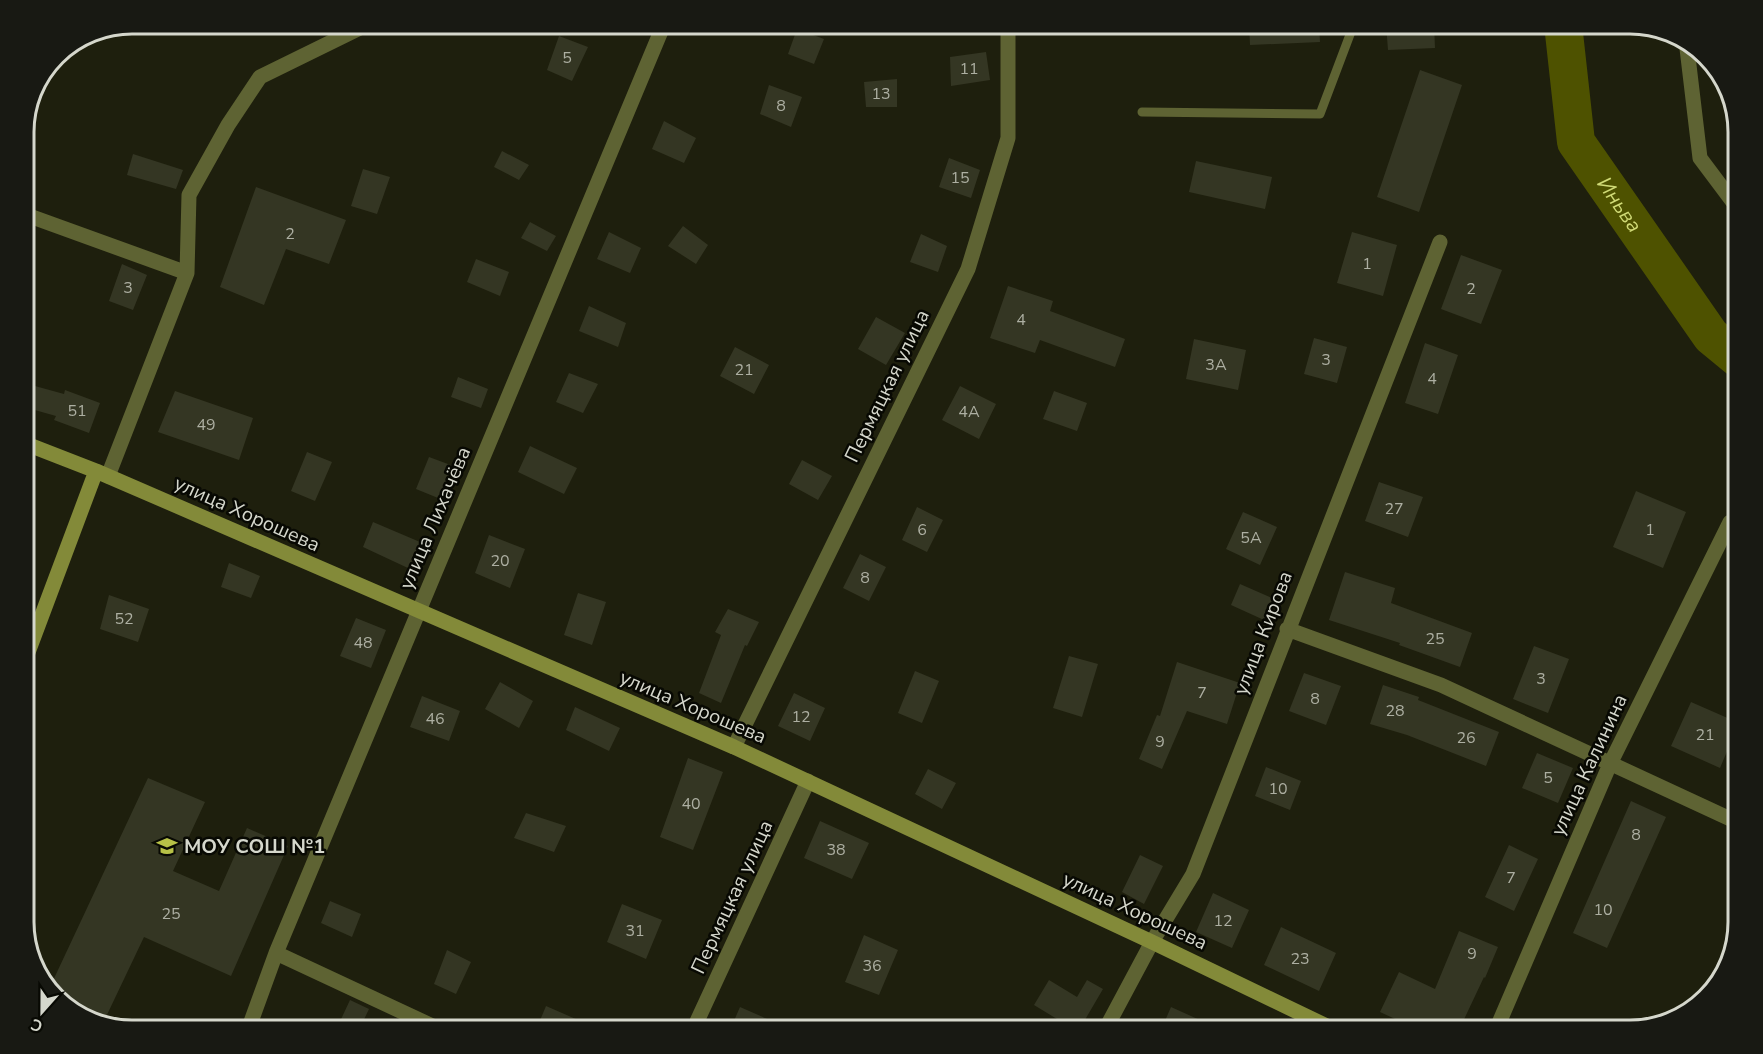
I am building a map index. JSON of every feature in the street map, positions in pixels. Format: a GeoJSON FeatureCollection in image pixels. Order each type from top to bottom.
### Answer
{"type":"FeatureCollection","features":[{"type":"Feature","properties":{"kind":"street"},"geometry":{"type":"LineString","coordinates":[[35,636],[187,273],[189,195],[228,125],[260,77],[348,34]]}},
{"type":"Feature","properties":{"kind":"street","name":"улица Лихачёва"},"geometry":{"type":"LineString","coordinates":[[252,1020],[276,953],[660,34]]}},
{"type":"Feature","properties":{"kind":"street","name":"Пермяцкая улица"},"geometry":{"type":"LineString","coordinates":[[734,747],[968,269],[1008,138],[1008,34]]}},
{"type":"Feature","properties":{"kind":"street"},"geometry":{"type":"LineString","coordinates":[[1688,53],[1700,158],[1728,195]]}},
{"type":"Feature","properties":{"kind":"street"},"geometry":{"type":"LineString","coordinates":[[35,218],[187,273]]}},
{"type":"Feature","properties":{"kind":"street","name":"улица Кирова"},"geometry":{"type":"LineString","coordinates":[[1110,1020],[1152,942],[1193,874],[1440,242]]}},
{"type":"Feature","properties":{"kind":"street","name":"улица Хорошева"},"geometry":{"type":"LineString","coordinates":[[35,447],[102,473],[734,747],[1314,1020]]}},
{"type":"Feature","properties":{"kind":"street","name":"улица Калинина"},"geometry":{"type":"LineString","coordinates":[[1500,1020],[1610,764],[1728,526]]}},
{"type":"Feature","properties":{"kind":"street"},"geometry":{"type":"LineString","coordinates":[[1287,629],[1441,685],[1728,818]]}},
{"type":"Feature","properties":{"kind":"street","name":"Пермяцкая улица"},"geometry":{"type":"LineString","coordinates":[[698,1020],[808,781]]}},
{"type":"Feature","properties":{"kind":"street"},"geometry":{"type":"LineString","coordinates":[[276,953],[420,1020]]}},
{"type":"Feature","properties":{"kind":"lane"},"geometry":{"type":"LineString","coordinates":[[1142,112],[1320,114],[1350,34]]}},
{"type":"Feature","properties":{"kind":"building"},"geometry":{"type":"Polygon","coordinates":[[[795,34],[810,34],[824,39],[814,64],[788,54],[795,34]]]}},
{"type":"Feature","properties":{"kind":"building"},"geometry":{"type":"Polygon","coordinates":[[[1249,34],[1320,34],[1320,42],[1250,45],[1249,34]]]}},
{"type":"Feature","properties":{"kind":"building"},"geometry":{"type":"Polygon","coordinates":[[[1387,34],[1434,34],[1435,48],[1388,50],[1387,34]]]}},
{"type":"Feature","properties":{"kind":"building"},"geometry":{"type":"Polygon","coordinates":[[[559,36],[588,47],[572,81],[547,70],[559,36]]]}},
{"type":"Feature","properties":{"kind":"building"},"geometry":{"type":"Polygon","coordinates":[[[986,52],[990,80],[951,86],[950,57],[986,52]]]}},
{"type":"Feature","properties":{"kind":"building"},"geometry":{"type":"Polygon","coordinates":[[[1420,70],[1462,85],[1419,212],[1377,197],[1420,70]]]}},
{"type":"Feature","properties":{"kind":"building"},"geometry":{"type":"Polygon","coordinates":[[[897,79],[897,107],[866,107],[864,82],[897,79]]]}},
{"type":"Feature","properties":{"kind":"building"},"geometry":{"type":"Polygon","coordinates":[[[769,85],[802,97],[791,127],[760,114],[769,85]]]}},
{"type":"Feature","properties":{"kind":"building"},"geometry":{"type":"Polygon","coordinates":[[[664,121],[696,138],[684,163],[652,149],[664,121]]]}},
{"type":"Feature","properties":{"kind":"building"},"geometry":{"type":"Polygon","coordinates":[[[502,151],[529,165],[519,180],[494,167],[502,151]]]}},
{"type":"Feature","properties":{"kind":"building"},"geometry":{"type":"Polygon","coordinates":[[[133,154],[183,170],[176,189],[127,175],[133,154]]]}},
{"type":"Feature","properties":{"kind":"building"},"geometry":{"type":"Polygon","coordinates":[[[949,158],[980,170],[971,198],[939,187],[949,158]]]}},
{"type":"Feature","properties":{"kind":"building"},"geometry":{"type":"Polygon","coordinates":[[[1196,161],[1272,177],[1265,209],[1189,192],[1196,161]]]}},
{"type":"Feature","properties":{"kind":"building"},"geometry":{"type":"Polygon","coordinates":[[[363,169],[390,177],[377,214],[351,206],[363,169]]]}},
{"type":"Feature","properties":{"kind":"building"},"geometry":{"type":"Polygon","coordinates":[[[256,187],[346,220],[329,264],[286,249],[264,305],[220,287],[256,187]]]}},
{"type":"Feature","properties":{"kind":"building"},"geometry":{"type":"Polygon","coordinates":[[[530,222],[556,236],[547,251],[521,238],[530,222]]]}},
{"type":"Feature","properties":{"kind":"building"},"geometry":{"type":"Polygon","coordinates":[[[683,226],[708,245],[696,264],[668,246],[683,226]]]}},
{"type":"Feature","properties":{"kind":"building"},"geometry":{"type":"Polygon","coordinates":[[[609,232],[641,248],[630,273],[597,259],[609,232]]]}},
{"type":"Feature","properties":{"kind":"building"},"geometry":{"type":"Polygon","coordinates":[[[1352,232],[1397,245],[1383,296],[1337,283],[1352,232]]]}},
{"type":"Feature","properties":{"kind":"building"},"geometry":{"type":"Polygon","coordinates":[[[921,234],[947,246],[938,272],[910,262],[921,234]]]}},
{"type":"Feature","properties":{"kind":"building"},"geometry":{"type":"Polygon","coordinates":[[[1461,255],[1502,270],[1481,324],[1441,309],[1461,255]]]}},
{"type":"Feature","properties":{"kind":"building"},"geometry":{"type":"Polygon","coordinates":[[[476,259],[509,272],[500,296],[467,282],[476,259]]]}},
{"type":"Feature","properties":{"kind":"building"},"geometry":{"type":"Polygon","coordinates":[[[122,264],[147,275],[133,310],[109,301],[122,264]]]}},
{"type":"Feature","properties":{"kind":"building"},"geometry":{"type":"Polygon","coordinates":[[[1008,286],[1053,301],[1050,311],[1125,339],[1115,367],[1040,340],[1035,353],[990,338],[1008,286]]]}},
{"type":"Feature","properties":{"kind":"building"},"geometry":{"type":"Polygon","coordinates":[[[589,306],[626,323],[618,347],[579,331],[589,306]]]}},
{"type":"Feature","properties":{"kind":"building"},"geometry":{"type":"Polygon","coordinates":[[[876,317],[905,333],[886,365],[858,349],[876,317]]]}},
{"type":"Feature","properties":{"kind":"building"},"geometry":{"type":"Polygon","coordinates":[[[1314,338],[1347,347],[1337,383],[1304,374],[1314,338]]]}},
{"type":"Feature","properties":{"kind":"building"},"geometry":{"type":"Polygon","coordinates":[[[1194,339],[1246,350],[1238,390],[1186,379],[1194,339]]]}},
{"type":"Feature","properties":{"kind":"building"},"geometry":{"type":"Polygon","coordinates":[[[1425,343],[1458,355],[1438,414],[1405,403],[1425,343]]]}},
{"type":"Feature","properties":{"kind":"building"},"geometry":{"type":"Polygon","coordinates":[[[735,347],[769,365],[754,394],[720,376],[735,347]]]}},
{"type":"Feature","properties":{"kind":"building"},"geometry":{"type":"Polygon","coordinates":[[[569,373],[598,384],[583,413],[556,402],[569,373]]]}},
{"type":"Feature","properties":{"kind":"building"},"geometry":{"type":"Polygon","coordinates":[[[458,377],[488,389],[481,408],[451,397],[458,377]]]}},
{"type":"Feature","properties":{"kind":"building"},"geometry":{"type":"Polygon","coordinates":[[[35,386],[64,394],[65,390],[100,403],[89,433],[54,420],[56,416],[35,410],[35,386]]]}},
{"type":"Feature","properties":{"kind":"building"},"geometry":{"type":"Polygon","coordinates":[[[960,386],[996,404],[979,439],[942,420],[960,386]]]}},
{"type":"Feature","properties":{"kind":"building"},"geometry":{"type":"Polygon","coordinates":[[[175,391],[253,418],[239,460],[158,432],[175,391]]]}},
{"type":"Feature","properties":{"kind":"building"},"geometry":{"type":"Polygon","coordinates":[[[1054,391],[1087,403],[1077,431],[1043,419],[1054,391]]]}},
{"type":"Feature","properties":{"kind":"building"},"geometry":{"type":"Polygon","coordinates":[[[530,446],[577,468],[564,494],[518,472],[530,446]]]}},
{"type":"Feature","properties":{"kind":"building"},"geometry":{"type":"Polygon","coordinates":[[[307,452],[332,462],[315,501],[291,491],[307,452]]]}},
{"type":"Feature","properties":{"kind":"building"},"geometry":{"type":"Polygon","coordinates":[[[429,457],[456,467],[443,500],[416,489],[429,457]]]}},
{"type":"Feature","properties":{"kind":"building"},"geometry":{"type":"Polygon","coordinates":[[[802,460],[832,476],[818,500],[789,484],[802,460]]]}},
{"type":"Feature","properties":{"kind":"building"},"geometry":{"type":"Polygon","coordinates":[[[1379,482],[1423,497],[1408,537],[1365,521],[1379,482]]]}},
{"type":"Feature","properties":{"kind":"building"},"geometry":{"type":"Polygon","coordinates":[[[1636,491],[1686,512],[1663,568],[1613,547],[1636,491]]]}},
{"type":"Feature","properties":{"kind":"building"},"geometry":{"type":"Polygon","coordinates":[[[917,507],[943,520],[927,552],[902,540],[917,507]]]}},
{"type":"Feature","properties":{"kind":"building"},"geometry":{"type":"Polygon","coordinates":[[[1243,512],[1277,527],[1260,565],[1226,549],[1243,512]]]}},
{"type":"Feature","properties":{"kind":"building"},"geometry":{"type":"Polygon","coordinates":[[[373,522],[420,542],[410,569],[363,547],[373,522]]]}},
{"type":"Feature","properties":{"kind":"building"},"geometry":{"type":"Polygon","coordinates":[[[489,535],[525,549],[510,588],[475,573],[489,535]]]}},
{"type":"Feature","properties":{"kind":"building"},"geometry":{"type":"Polygon","coordinates":[[[860,554],[886,567],[869,601],[843,588],[860,554]]]}},
{"type":"Feature","properties":{"kind":"building"},"geometry":{"type":"Polygon","coordinates":[[[229,563],[260,576],[251,598],[221,587],[229,563]]]}},
{"type":"Feature","properties":{"kind":"building"},"geometry":{"type":"Polygon","coordinates":[[[1345,572],[1395,588],[1391,603],[1472,633],[1460,667],[1399,645],[1400,643],[1329,620],[1345,572]]]}},
{"type":"Feature","properties":{"kind":"building"},"geometry":{"type":"Polygon","coordinates":[[[1240,584],[1274,599],[1264,620],[1231,605],[1240,584]]]}},
{"type":"Feature","properties":{"kind":"building"},"geometry":{"type":"Polygon","coordinates":[[[578,593],[606,602],[592,645],[564,635],[578,593]]]}},
{"type":"Feature","properties":{"kind":"building"},"geometry":{"type":"Polygon","coordinates":[[[109,595],[149,609],[138,642],[100,629],[109,595]]]}},
{"type":"Feature","properties":{"kind":"building"},"geometry":{"type":"Polygon","coordinates":[[[728,609],[759,622],[747,646],[745,645],[721,703],[699,693],[721,635],[715,632],[728,609]]]}},
{"type":"Feature","properties":{"kind":"building"},"geometry":{"type":"Polygon","coordinates":[[[356,618],[386,630],[371,668],[340,656],[356,618]]]}},
{"type":"Feature","properties":{"kind":"building"},"geometry":{"type":"Polygon","coordinates":[[[1534,646],[1569,659],[1548,713],[1513,699],[1534,646]]]}},
{"type":"Feature","properties":{"kind":"building"},"geometry":{"type":"Polygon","coordinates":[[[1069,656],[1098,664],[1082,717],[1053,708],[1069,656]]]}},
{"type":"Feature","properties":{"kind":"building"},"geometry":{"type":"Polygon","coordinates":[[[1177,662],[1240,683],[1227,724],[1187,711],[1162,769],[1139,759],[1157,715],[1160,716],[1177,662]]]}},
{"type":"Feature","properties":{"kind":"building"},"geometry":{"type":"Polygon","coordinates":[[[915,671],[939,681],[922,723],[898,713],[915,671]]]}},
{"type":"Feature","properties":{"kind":"building"},"geometry":{"type":"Polygon","coordinates":[[[1304,673],[1341,686],[1326,725],[1289,711],[1304,673]]]}},
{"type":"Feature","properties":{"kind":"building"},"geometry":{"type":"Polygon","coordinates":[[[500,682],[533,701],[519,728],[485,709],[500,682]]]}},
{"type":"Feature","properties":{"kind":"building"},"geometry":{"type":"Polygon","coordinates":[[[1383,685],[1419,697],[1418,700],[1499,732],[1486,766],[1407,735],[1370,724],[1383,685]]]}},
{"type":"Feature","properties":{"kind":"building"},"geometry":{"type":"Polygon","coordinates":[[[794,693],[825,708],[810,741],[778,726],[794,693]]]}},
{"type":"Feature","properties":{"kind":"building"},"geometry":{"type":"Polygon","coordinates":[[[422,696],[460,711],[449,741],[410,727],[422,696]]]}},
{"type":"Feature","properties":{"kind":"building"},"geometry":{"type":"Polygon","coordinates":[[[1691,702],[1728,718],[1728,749],[1720,768],[1671,746],[1691,702]]]}},
{"type":"Feature","properties":{"kind":"building"},"geometry":{"type":"Polygon","coordinates":[[[575,707],[620,728],[609,751],[566,730],[575,707]]]}},
{"type":"Feature","properties":{"kind":"building"},"geometry":{"type":"Polygon","coordinates":[[[1537,753],[1573,768],[1558,803],[1522,788],[1537,753]]]}},
{"type":"Feature","properties":{"kind":"building"},"geometry":{"type":"Polygon","coordinates":[[[688,758],[723,772],[693,850],[660,837],[688,758]]]}},
{"type":"Feature","properties":{"kind":"building"},"geometry":{"type":"Polygon","coordinates":[[[1266,767],[1301,781],[1290,810],[1255,796],[1266,767]]]}},
{"type":"Feature","properties":{"kind":"building"},"geometry":{"type":"Polygon","coordinates":[[[928,769],[956,783],[942,809],[915,794],[928,769]]]}},
{"type":"Feature","properties":{"kind":"building"},"geometry":{"type":"Polygon","coordinates":[[[148,778],[205,802],[173,871],[219,891],[247,828],[288,846],[231,976],[144,937],[107,1016],[95,1012],[72,998],[72,982],[56,982],[54,979],[148,778]]]}},
{"type":"Feature","properties":{"kind":"building"},"geometry":{"type":"Polygon","coordinates":[[[1631,801],[1666,817],[1607,948],[1573,933],[1631,801]]]}},
{"type":"Feature","properties":{"kind":"building"},"geometry":{"type":"Polygon","coordinates":[[[526,813],[566,826],[554,852],[514,838],[526,813]]]}},
{"type":"Feature","properties":{"kind":"building"},"geometry":{"type":"Polygon","coordinates":[[[820,821],[869,843],[852,879],[804,858],[820,821]]]}},
{"type":"Feature","properties":{"kind":"building"},"geometry":{"type":"Polygon","coordinates":[[[1509,845],[1538,859],[1514,911],[1485,897],[1509,845]]]}},
{"type":"Feature","properties":{"kind":"building"},"geometry":{"type":"Polygon","coordinates":[[[1140,855],[1163,866],[1144,904],[1122,892],[1140,855]]]}},
{"type":"Feature","properties":{"kind":"building"},"geometry":{"type":"Polygon","coordinates":[[[1213,893],[1249,910],[1232,948],[1196,932],[1213,893]]]}},
{"type":"Feature","properties":{"kind":"building"},"geometry":{"type":"Polygon","coordinates":[[[330,901],[361,914],[352,937],[321,923],[330,901]]]}},
{"type":"Feature","properties":{"kind":"building"},"geometry":{"type":"Polygon","coordinates":[[[622,904],[662,920],[646,959],[607,942],[622,904]]]}},
{"type":"Feature","properties":{"kind":"building"},"geometry":{"type":"Polygon","coordinates":[[[1281,927],[1336,953],[1319,991],[1264,965],[1281,927]]]}},
{"type":"Feature","properties":{"kind":"building"},"geometry":{"type":"Polygon","coordinates":[[[1459,931],[1498,947],[1464,1020],[1397,1020],[1380,1012],[1399,972],[1435,989],[1459,931]]]}},
{"type":"Feature","properties":{"kind":"building"},"geometry":{"type":"Polygon","coordinates":[[[864,935],[898,950],[879,995],[845,982],[864,935]]]}},
{"type":"Feature","properties":{"kind":"building"},"geometry":{"type":"Polygon","coordinates":[[[447,950],[471,962],[456,994],[434,984],[447,950]]]}},
{"type":"Feature","properties":{"kind":"building"},"geometry":{"type":"Polygon","coordinates":[[[1049,980],[1077,997],[1087,980],[1103,989],[1085,1020],[1059,1020],[1034,1005],[1049,980]]]}},
{"type":"Feature","properties":{"kind":"building"},"geometry":{"type":"Polygon","coordinates":[[[350,1000],[369,1009],[364,1020],[341,1020],[350,1000]]]}},
{"type":"Feature","properties":{"kind":"building"},"geometry":{"type":"Polygon","coordinates":[[[546,1006],[578,1020],[540,1020],[546,1006]]]}},
{"type":"Feature","properties":{"kind":"building"},"geometry":{"type":"Polygon","coordinates":[[[740,1007],[769,1020],[734,1020],[740,1007]]]}},
{"type":"Feature","properties":{"kind":"building"},"geometry":{"type":"Polygon","coordinates":[[[1171,1007],[1200,1020],[1165,1020],[1171,1007]]]}},
{"type":"Feature","properties":{"kind":"waterway","name":"Иньва"},"geometry":{"type":"LineString","coordinates":[[1564,34],[1576,142],[1711,336],[1728,350]]}},
{"type":"Feature","properties":{"kind":"place","name":"МОУ СОШ №1"},"geometry":{"type":"Point","coordinates":[167,846]}}]}
